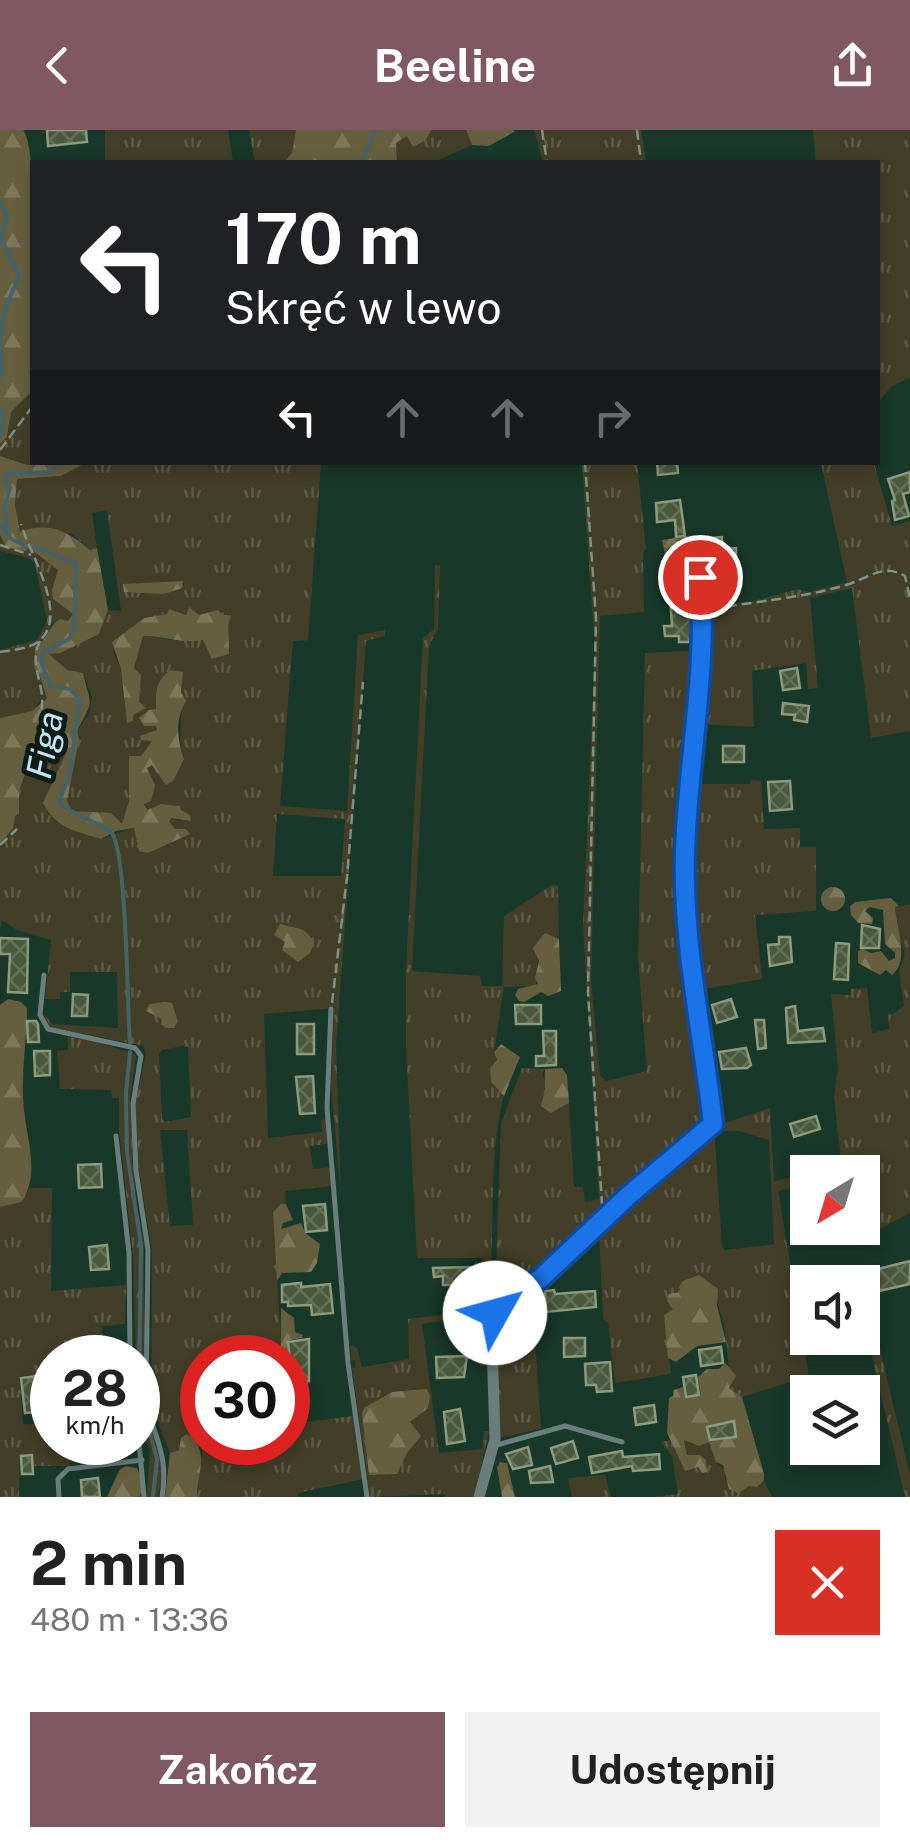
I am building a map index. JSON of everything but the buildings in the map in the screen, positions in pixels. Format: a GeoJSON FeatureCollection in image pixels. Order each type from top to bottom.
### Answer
{"type":"FeatureCollection","features":[{"type":"Feature","properties":{"kind":"street"},"geometry":{"type":"LineString","coordinates":[[479,1497],[494,1446],[495,1313],[508,1296],[540,1279],[713,1124],[686,924],[685,854],[703,610],[697,544]]}},
{"type":"Feature","properties":{"kind":"lane"},"geometry":{"type":"LineString","coordinates":[[44,976],[40,1015],[48,1029],[122,1044],[135,1048],[141,1056],[132,1104],[136,1170],[148,1250],[146,1394],[162,1448],[162,1497]]}},
{"type":"Feature","properties":{"kind":"lane"},"geometry":{"type":"LineString","coordinates":[[331,1009],[326,1108],[348,1363],[367,1497]]}},
{"type":"Feature","properties":{"kind":"lane"},"geometry":{"type":"LineString","coordinates":[[116,1136],[129,1253],[130,1335]]}},
{"type":"Feature","properties":{"kind":"lane"},"geometry":{"type":"LineString","coordinates":[[494,1446],[565,1426],[622,1442]]}},
{"type":"Feature","properties":{"kind":"lane"},"geometry":{"type":"LineString","coordinates":[[59,1497],[58,1479],[68,1469],[101,1465]]}},
{"type":"Feature","properties":{"kind":"lane"},"geometry":{"type":"LineString","coordinates":[[142,1465],[144,1497]]}},
{"type":"Feature","properties":{"kind":"path"},"geometry":{"type":"LineString","coordinates":[[542,130],[547,160]]}},
{"type":"Feature","properties":{"kind":"path"},"geometry":{"type":"LineString","coordinates":[[637,130],[641,160]]}},
{"type":"Feature","properties":{"kind":"path"},"geometry":{"type":"LineString","coordinates":[[0,450],[30,410]]}},
{"type":"Feature","properties":{"kind":"path"},"geometry":{"type":"LineString","coordinates":[[585,465],[596,618],[588,974],[603,1220]]}},
{"type":"Feature","properties":{"kind":"path"},"geometry":{"type":"LineString","coordinates":[[21,524],[42,572],[49,606],[50,624],[33,658],[44,693],[40,712]]}},
{"type":"Feature","properties":{"kind":"path"},"geometry":{"type":"LineString","coordinates":[[1,546],[34,556]]}},
{"type":"Feature","properties":{"kind":"path"},"geometry":{"type":"LineString","coordinates":[[703,610],[807,596],[851,584],[885,569],[905,576],[910,599]]}},
{"type":"Feature","properties":{"kind":"path"},"geometry":{"type":"LineString","coordinates":[[0,652],[32,646],[40,640]]}},
{"type":"Feature","properties":{"kind":"path"},"geometry":{"type":"LineString","coordinates":[[331,1009],[347,877],[363,682]]}},
{"type":"Feature","properties":{"kind":"path"},"geometry":{"type":"LineString","coordinates":[[0,845],[17,829]]}},
{"type":"Feature","properties":{"kind":"green space"},"geometry":{"type":"Polygon","coordinates":[[[0,130],[23,130],[31,160],[30,393],[11,412],[7,437],[0,444],[0,130]]]}},
{"type":"Feature","properties":{"kind":"green space"},"geometry":{"type":"Polygon","coordinates":[[[105,130],[228,130],[233,160],[105,160],[105,130]]]}},
{"type":"Feature","properties":{"kind":"green space"},"geometry":{"type":"Polygon","coordinates":[[[249,130],[296,130],[292,153],[286,160],[255,160],[249,130]]]}},
{"type":"Feature","properties":{"kind":"green space"},"geometry":{"type":"Polygon","coordinates":[[[296,130],[431,130],[426,140],[413,147],[407,136],[396,143],[397,160],[286,160],[292,153],[296,130]]]}},
{"type":"Feature","properties":{"kind":"green space"},"geometry":{"type":"Polygon","coordinates":[[[431,130],[466,130],[472,145],[438,160],[398,160],[395,143],[407,136],[414,147],[426,140],[431,130]]]}},
{"type":"Feature","properties":{"kind":"green space"},"geometry":{"type":"Polygon","coordinates":[[[466,130],[514,132],[489,146],[472,145],[466,130]]]}},
{"type":"Feature","properties":{"kind":"green space"},"geometry":{"type":"Polygon","coordinates":[[[534,130],[641,130],[646,160],[542,160],[534,130]]]}},
{"type":"Feature","properties":{"kind":"green space"},"geometry":{"type":"Polygon","coordinates":[[[813,130],[910,130],[910,377],[891,387],[880,400],[880,160],[816,160],[813,130]]]}},
{"type":"Feature","properties":{"kind":"green space"},"geometry":{"type":"Polygon","coordinates":[[[30,393],[30,464],[0,456],[11,412],[30,393]]]}},
{"type":"Feature","properties":{"kind":"green space"},"geometry":{"type":"Polygon","coordinates":[[[0,456],[27,465],[82,465],[61,476],[17,479],[15,504],[20,532],[49,528],[66,533],[90,550],[97,548],[108,610],[99,634],[60,653],[49,654],[67,670],[83,673],[89,698],[89,707],[77,731],[79,739],[67,801],[72,811],[111,813],[122,824],[129,801],[129,756],[141,756],[152,741],[141,740],[140,736],[157,730],[156,726],[144,726],[139,718],[156,709],[162,678],[171,670],[183,672],[181,692],[186,701],[178,730],[184,759],[173,781],[166,785],[152,765],[147,768],[155,785],[151,801],[144,804],[147,810],[161,804],[180,806],[191,821],[169,821],[175,829],[186,829],[190,834],[148,853],[139,851],[134,828],[101,839],[67,828],[43,803],[67,751],[53,750],[43,739],[37,741],[19,791],[19,814],[0,844],[0,718],[32,711],[47,698],[35,661],[35,647],[56,622],[68,621],[73,614],[53,599],[58,570],[29,548],[7,548],[0,535],[0,456]]]}},
{"type":"Feature","properties":{"kind":"green space"},"geometry":{"type":"Polygon","coordinates":[[[82,465],[321,465],[308,640],[293,641],[280,806],[347,811],[358,635],[385,630],[385,636],[366,641],[336,1045],[341,1196],[331,1086],[334,1008],[264,1014],[268,1138],[322,1132],[321,1120],[327,1119],[328,1144],[310,1146],[313,1169],[331,1167],[333,1186],[285,1191],[286,1204],[273,1212],[281,1335],[180,1335],[180,1450],[170,1453],[160,1427],[160,1335],[151,1335],[152,1251],[139,1169],[135,1104],[146,1054],[144,1046],[50,1027],[43,1012],[52,1024],[118,1028],[117,972],[70,972],[70,992],[60,992],[60,999],[45,999],[51,940],[17,930],[2,920],[0,930],[0,844],[19,814],[19,791],[37,741],[43,739],[67,750],[49,814],[59,823],[101,839],[135,827],[138,846],[175,829],[169,821],[181,821],[180,806],[161,804],[146,810],[144,803],[150,773],[147,768],[151,764],[173,780],[180,762],[182,672],[171,670],[164,676],[157,689],[155,737],[141,756],[129,757],[129,801],[122,824],[72,811],[67,801],[77,731],[89,714],[92,697],[83,673],[67,671],[48,653],[99,634],[108,610],[121,611],[107,510],[92,513],[97,548],[90,550],[71,533],[20,533],[15,504],[17,479],[61,476],[82,465]],[[167,614],[144,618],[113,641],[121,669],[127,722],[139,702],[141,676],[134,668],[143,636],[180,641],[203,639],[213,658],[227,615],[167,614]],[[277,814],[273,876],[341,876],[345,819],[277,814]],[[188,1047],[162,1050],[159,1054],[165,1122],[191,1117],[188,1047]],[[160,1130],[170,1226],[193,1225],[187,1130],[160,1130]]]}},
{"type":"Feature","properties":{"kind":"green space"},"geometry":{"type":"Polygon","coordinates":[[[582,465],[637,465],[646,549],[644,612],[600,616],[591,980],[600,1075],[606,1081],[647,1071],[638,958],[645,653],[699,650],[682,853],[707,1125],[561,1260],[502,1300],[495,1298],[501,1123],[522,1068],[545,1069],[542,1074],[558,1110],[569,1103],[574,1187],[583,1187],[585,1202],[599,1199],[583,925],[595,649],[582,465]]]}},
{"type":"Feature","properties":{"kind":"green space"},"geometry":{"type":"Polygon","coordinates":[[[821,465],[875,465],[892,526],[910,521],[910,731],[871,738],[852,588],[810,598],[818,688],[808,689],[806,663],[752,671],[754,727],[698,724],[705,619],[712,606],[749,602],[798,589],[809,592],[847,582],[821,465]]]}},
{"type":"Feature","properties":{"kind":"green space"},"geometry":{"type":"Polygon","coordinates":[[[0,535],[4,543],[28,547],[58,570],[53,599],[73,614],[68,621],[52,623],[43,643],[47,698],[32,711],[0,718],[0,650],[37,640],[47,621],[35,564],[29,558],[0,551],[0,535]]]}},
{"type":"Feature","properties":{"kind":"green space"},"geometry":{"type":"Polygon","coordinates":[[[690,536],[695,560],[676,561],[665,555],[662,540],[690,536]]]}},
{"type":"Feature","properties":{"kind":"green space"},"geometry":{"type":"Polygon","coordinates":[[[435,565],[440,566],[438,629],[429,646],[412,971],[480,976],[482,986],[502,986],[504,916],[553,884],[558,886],[559,939],[544,933],[536,986],[504,987],[494,1052],[497,1060],[490,1068],[491,1082],[504,1096],[495,1145],[489,1295],[480,1294],[482,1258],[417,1258],[406,970],[423,638],[434,629],[435,565]]]}},
{"type":"Feature","properties":{"kind":"green space"},"geometry":{"type":"Polygon","coordinates":[[[183,581],[182,588],[164,594],[124,592],[123,584],[183,581]]]}},
{"type":"Feature","properties":{"kind":"green space"},"geometry":{"type":"Polygon","coordinates":[[[189,607],[199,615],[218,610],[228,615],[229,654],[212,659],[203,640],[143,636],[134,668],[141,675],[139,702],[146,708],[127,723],[121,669],[112,642],[144,618],[167,614],[169,609],[186,615],[189,607]]]}},
{"type":"Feature","properties":{"kind":"green space"},"geometry":{"type":"Polygon","coordinates":[[[751,780],[761,781],[764,829],[800,828],[800,847],[816,847],[816,911],[755,915],[762,979],[699,990],[688,869],[692,784],[750,784],[751,780]]]}},
{"type":"Feature","properties":{"kind":"green space"},"geometry":{"type":"Polygon","coordinates":[[[833,887],[845,899],[833,911],[821,899],[833,887]]]}},
{"type":"Feature","properties":{"kind":"green space"},"geometry":{"type":"Polygon","coordinates":[[[891,898],[899,906],[895,907],[900,962],[892,975],[886,970],[880,975],[858,963],[858,951],[881,951],[889,961],[895,958],[885,944],[883,910],[870,907],[865,911],[873,918],[872,924],[858,923],[850,906],[891,898]]]}},
{"type":"Feature","properties":{"kind":"green space"},"geometry":{"type":"Polygon","coordinates":[[[910,904],[910,1213],[880,1229],[880,1155],[840,1155],[831,994],[850,995],[851,989],[867,988],[872,1033],[889,1029],[888,1013],[904,1006],[899,971],[905,955],[895,907],[910,904]]]}},
{"type":"Feature","properties":{"kind":"green space"},"geometry":{"type":"Polygon","coordinates":[[[280,924],[304,931],[314,943],[310,953],[298,962],[282,950],[285,942],[274,935],[280,924]]]}},
{"type":"Feature","properties":{"kind":"green space"},"geometry":{"type":"Polygon","coordinates":[[[545,933],[559,939],[561,991],[548,996],[541,992],[519,1001],[515,995],[518,989],[538,984],[535,978],[539,961],[533,948],[545,933]]]}},
{"type":"Feature","properties":{"kind":"green space"},"geometry":{"type":"Polygon","coordinates":[[[8,999],[27,1008],[23,1097],[31,1168],[22,1202],[0,1207],[0,1005],[8,999]]]}},
{"type":"Feature","properties":{"kind":"green space"},"geometry":{"type":"Polygon","coordinates":[[[172,1003],[178,1021],[174,1028],[166,1028],[162,1019],[146,1011],[149,1004],[172,1003]]]}},
{"type":"Feature","properties":{"kind":"green space"},"geometry":{"type":"Polygon","coordinates":[[[68,1037],[136,1055],[130,1099],[136,1198],[144,1245],[144,1335],[135,1335],[133,1255],[119,1098],[112,1098],[111,1090],[60,1089],[57,1051],[68,1050],[68,1037]]]}},
{"type":"Feature","properties":{"kind":"green space"},"geometry":{"type":"Polygon","coordinates":[[[501,1044],[520,1057],[504,1096],[491,1082],[490,1068],[497,1060],[494,1052],[501,1044]]]}},
{"type":"Feature","properties":{"kind":"green space"},"geometry":{"type":"Polygon","coordinates":[[[562,1068],[567,1075],[569,1103],[551,1113],[541,1106],[545,1069],[562,1068]]]}},
{"type":"Feature","properties":{"kind":"green space"},"geometry":{"type":"Polygon","coordinates":[[[770,1108],[774,1181],[790,1178],[790,1188],[778,1191],[790,1265],[790,1355],[805,1355],[809,1375],[790,1375],[790,1382],[742,1397],[729,1388],[732,1372],[725,1330],[713,1285],[707,1281],[681,1292],[673,1309],[664,1315],[671,1374],[615,1383],[608,1323],[603,1319],[599,1231],[719,1125],[770,1108]],[[723,1131],[715,1139],[725,1250],[774,1244],[769,1140],[739,1131],[723,1131]]]}},
{"type":"Feature","properties":{"kind":"green space"},"geometry":{"type":"Polygon","coordinates":[[[30,1188],[52,1188],[51,1291],[126,1285],[125,1324],[102,1326],[102,1335],[30,1335],[30,1375],[20,1376],[23,1424],[30,1424],[30,1455],[20,1456],[19,1497],[0,1497],[0,1207],[22,1202],[30,1188]]]}},
{"type":"Feature","properties":{"kind":"green space"},"geometry":{"type":"Polygon","coordinates":[[[286,1204],[293,1220],[283,1223],[281,1229],[301,1223],[305,1233],[320,1244],[311,1272],[282,1273],[277,1281],[273,1212],[286,1204]]]}},
{"type":"Feature","properties":{"kind":"green space"},"geometry":{"type":"Polygon","coordinates":[[[699,1275],[718,1289],[717,1305],[726,1342],[697,1346],[676,1362],[668,1358],[664,1315],[673,1309],[667,1301],[669,1294],[681,1292],[683,1281],[699,1275]]]}},
{"type":"Feature","properties":{"kind":"green space"},"geometry":{"type":"Polygon","coordinates":[[[550,1277],[532,1291],[541,1429],[498,1438],[495,1370],[500,1317],[515,1298],[550,1277]]]}},
{"type":"Feature","properties":{"kind":"green space"},"geometry":{"type":"Polygon","coordinates":[[[480,1298],[487,1305],[487,1366],[478,1366],[482,1363],[480,1315],[422,1324],[439,1453],[482,1449],[484,1431],[489,1431],[475,1497],[370,1497],[351,1345],[357,1348],[362,1367],[409,1359],[408,1319],[479,1310],[480,1298]]]}},
{"type":"Feature","properties":{"kind":"green space"},"geometry":{"type":"Polygon","coordinates":[[[281,1308],[294,1318],[295,1332],[303,1335],[281,1335],[281,1308]]]}},
{"type":"Feature","properties":{"kind":"green space"},"geometry":{"type":"Polygon","coordinates":[[[880,1349],[910,1475],[910,1497],[905,1497],[880,1390],[880,1375],[876,1375],[872,1355],[880,1355],[880,1349]]]}},
{"type":"Feature","properties":{"kind":"green space"},"geometry":{"type":"Polygon","coordinates":[[[725,1363],[736,1376],[729,1388],[742,1397],[764,1474],[757,1487],[749,1486],[738,1493],[729,1489],[723,1465],[716,1462],[709,1442],[699,1446],[684,1440],[687,1455],[700,1455],[706,1460],[707,1472],[702,1473],[698,1467],[685,1471],[667,1433],[669,1398],[674,1390],[683,1387],[685,1398],[701,1396],[698,1377],[725,1363]]]}},
{"type":"Feature","properties":{"kind":"green space"},"geometry":{"type":"Polygon","coordinates":[[[427,1389],[428,1408],[410,1422],[421,1436],[397,1474],[369,1475],[364,1408],[392,1392],[427,1389]]]}},
{"type":"Feature","properties":{"kind":"green space"},"geometry":{"type":"Polygon","coordinates":[[[353,1416],[363,1479],[298,1493],[298,1497],[197,1497],[200,1465],[310,1465],[310,1421],[353,1416]]]}},
{"type":"Feature","properties":{"kind":"green space"},"geometry":{"type":"Polygon","coordinates":[[[684,1439],[692,1444],[709,1442],[716,1462],[725,1470],[725,1480],[757,1487],[764,1480],[772,1497],[654,1497],[678,1494],[672,1456],[661,1442],[672,1440],[680,1456],[702,1473],[707,1472],[706,1460],[700,1455],[687,1455],[684,1439]]]}},
{"type":"Feature","properties":{"kind":"green space"},"geometry":{"type":"Polygon","coordinates":[[[180,1444],[180,1465],[201,1465],[197,1497],[165,1497],[170,1453],[179,1450],[180,1444]]]}},
{"type":"Feature","properties":{"kind":"green space"},"geometry":{"type":"Polygon","coordinates":[[[160,1456],[162,1481],[158,1497],[147,1497],[149,1465],[160,1465],[160,1456]]]}},
{"type":"Feature","properties":{"kind":"green space"},"geometry":{"type":"Polygon","coordinates":[[[500,1462],[507,1463],[515,1497],[502,1497],[497,1467],[500,1462]]]}},
{"type":"Feature","properties":{"kind":"green space"},"geometry":{"type":"Polygon","coordinates":[[[137,1468],[143,1483],[140,1497],[107,1497],[120,1469],[137,1468]]]}},
{"type":"Feature","properties":{"kind":"green space"},"geometry":{"type":"Polygon","coordinates":[[[605,1475],[611,1497],[572,1497],[568,1478],[605,1475]]]}},
{"type":"Feature","properties":{"kind":"waterway"},"geometry":{"type":"LineString","coordinates":[[362,160],[375,130]]}},
{"type":"Feature","properties":{"kind":"waterway","name":"Figa"},"geometry":{"type":"LineString","coordinates":[[0,201],[7,217],[0,235],[19,277],[2,323],[0,379]]}},
{"type":"Feature","properties":{"kind":"waterway","name":"Figa"},"geometry":{"type":"LineString","coordinates":[[0,408],[4,416],[0,436]]}},
{"type":"Feature","properties":{"kind":"waterway"},"geometry":{"type":"LineString","coordinates":[[7,534],[7,474],[50,472],[59,465]]}},
{"type":"Feature","properties":{"kind":"waterway","name":"Figa"},"geometry":{"type":"LineString","coordinates":[[0,525],[11,539],[26,546]]}},
{"type":"Feature","properties":{"kind":"waterway","name":"Figa"},"geometry":{"type":"LineString","coordinates":[[36,547],[76,564],[74,631],[69,639],[44,652],[41,661],[50,686],[70,689],[80,701],[69,776],[59,802],[109,830],[117,847],[130,1043]]}},
{"type":"Feature","properties":{"kind":"waterway","name":"Figa"},"geometry":{"type":"LineString","coordinates":[[130,1052],[127,1152],[141,1245],[139,1393],[157,1459],[153,1497]]}},
{"type":"Feature","properties":{"kind":"route"},"geometry":{"type":"LineString","coordinates":[[495,1313],[508,1296],[540,1279],[628,1196],[713,1124],[686,924],[685,854],[702,651],[700,577]]}}]}
